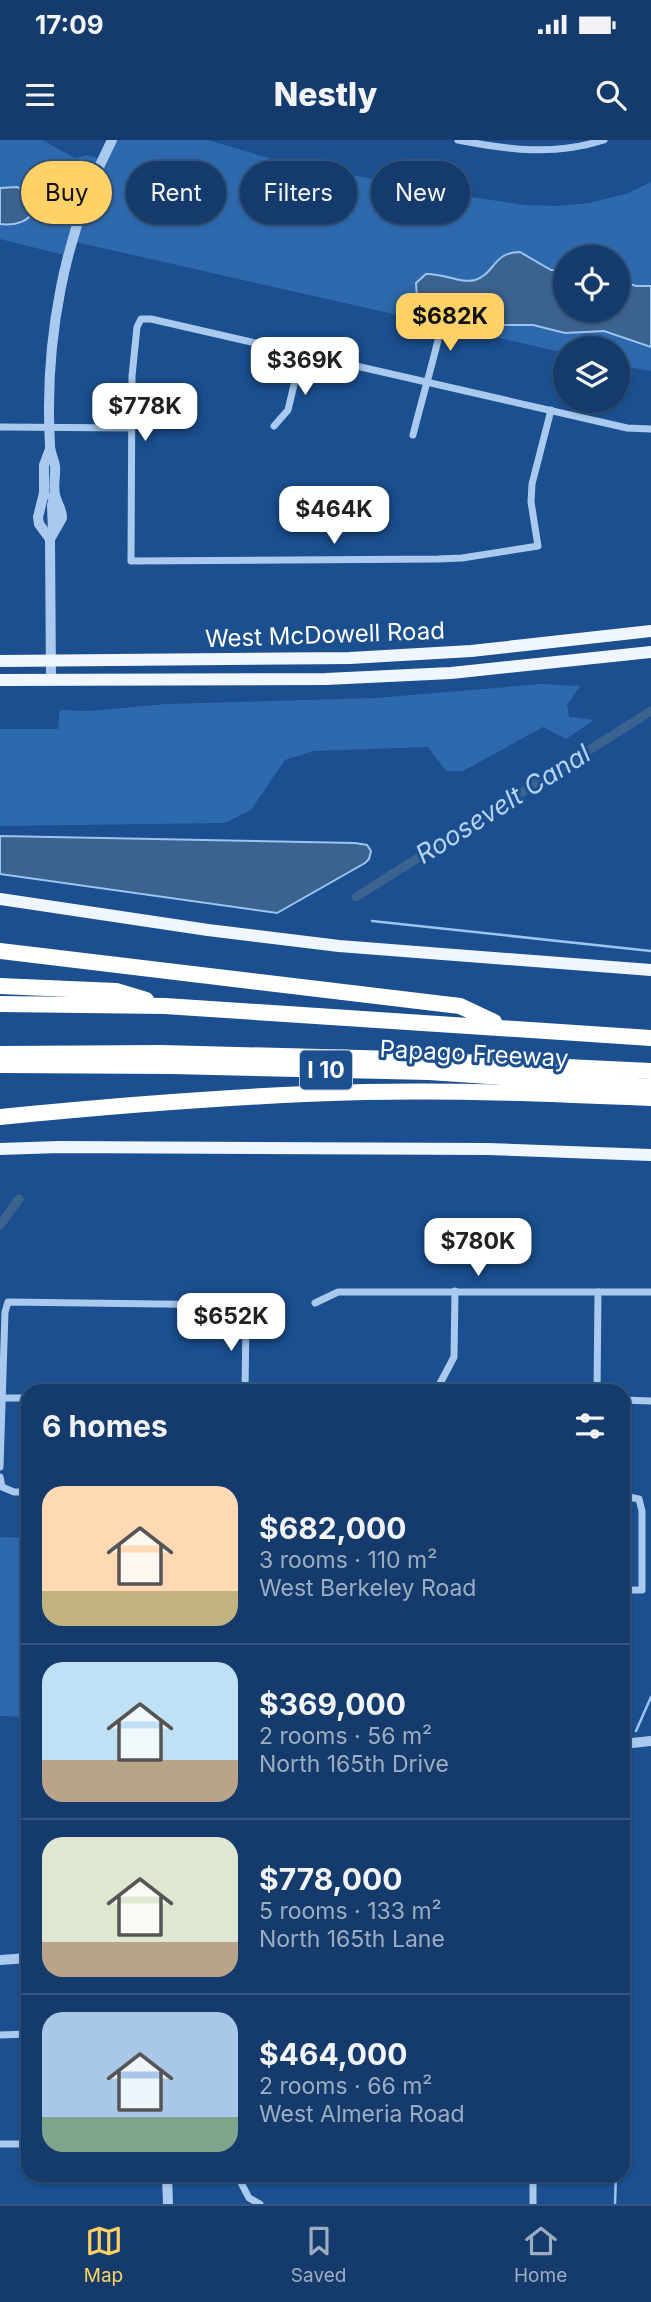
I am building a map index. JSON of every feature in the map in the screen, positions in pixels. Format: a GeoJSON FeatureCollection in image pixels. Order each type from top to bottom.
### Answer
{"type":"FeatureCollection","features":[{"type":"Feature","properties":{"kind":"highway"},"geometry":{"type":"LineString","coordinates":[[0,951],[460,1006],[503,1026]]}},
{"type":"Feature","properties":{"kind":"highway"},"geometry":{"type":"LineString","coordinates":[[0,986],[116,991],[165,1006]]}},
{"type":"Feature","properties":{"kind":"highway","name":"I 10"},"geometry":{"type":"LineString","coordinates":[[0,1004],[165,1006]]}},
{"type":"Feature","properties":{"kind":"highway","name":"Papago Freeway"},"geometry":{"type":"LineString","coordinates":[[165,1006],[503,1026],[651,1038]]}},
{"type":"Feature","properties":{"kind":"highway"},"geometry":{"type":"LineString","coordinates":[[0,1054],[162,1053],[398,1059],[651,1071]]}},
{"type":"Feature","properties":{"kind":"highway","name":"Papago Freeway"},"geometry":{"type":"LineString","coordinates":[[0,1066],[171,1066],[429,1072],[651,1087]]}},
{"type":"Feature","properties":{"kind":"highway"},"geometry":{"type":"LineString","coordinates":[[0,1117],[226,1098],[395,1092],[506,1092],[651,1098]]}},
{"type":"Feature","properties":{"kind":"main road","name":"West McDowell Road"},"geometry":{"type":"LineString","coordinates":[[0,661],[350,658],[461,652],[651,631]]}},
{"type":"Feature","properties":{"kind":"main road","name":"West McDowell Road"},"geometry":{"type":"LineString","coordinates":[[0,680],[326,680],[484,670],[651,652]]}},
{"type":"Feature","properties":{"kind":"main road"},"geometry":{"type":"LineString","coordinates":[[0,899],[208,930],[339,946],[651,970]]}},
{"type":"Feature","properties":{"kind":"main road"},"geometry":{"type":"LineString","coordinates":[[0,1149],[488,1149],[651,1155]]}},
{"type":"Feature","properties":{"kind":"street"},"geometry":{"type":"LineString","coordinates":[[51,680],[52,505],[49,497],[55,464],[50,449],[53,342],[68,256],[92,186],[112,140]]}},
{"type":"Feature","properties":{"kind":"street"},"geometry":{"type":"LineString","coordinates":[[458,140],[527,151],[568,149],[604,140]]}},
{"type":"Feature","properties":{"kind":"street"},"geometry":{"type":"LineString","coordinates":[[527,140],[527,151]]}},
{"type":"Feature","properties":{"kind":"street"},"geometry":{"type":"LineString","coordinates":[[413,435],[433,367],[444,315]]}},
{"type":"Feature","properties":{"kind":"street"},"geometry":{"type":"LineString","coordinates":[[551,410],[532,484],[531,502],[538,546],[462,558],[438,559],[131,561],[134,355],[137,327],[141,319],[150,318],[302,351],[627,428],[651,429]]}},
{"type":"Feature","properties":{"kind":"street"},"geometry":{"type":"LineString","coordinates":[[274,426],[288,410],[302,351]]}},
{"type":"Feature","properties":{"kind":"street"},"geometry":{"type":"LineString","coordinates":[[0,427],[131,428]]}},
{"type":"Feature","properties":{"kind":"street"},"geometry":{"type":"LineString","coordinates":[[440,1384],[454,1357],[456,1291]]}},
{"type":"Feature","properties":{"kind":"street"},"geometry":{"type":"LineString","coordinates":[[315,1303],[338,1292],[651,1292]]}},
{"type":"Feature","properties":{"kind":"street"},"geometry":{"type":"LineString","coordinates":[[597,1384],[598,1292]]}},
{"type":"Feature","properties":{"kind":"street"},"geometry":{"type":"LineString","coordinates":[[0,1467],[5,1312],[8,1302],[236,1306],[246,1320],[245,1384]]}},
{"type":"Feature","properties":{"kind":"street"},"geometry":{"type":"LineString","coordinates":[[2,1398],[21,1398]]}},
{"type":"Feature","properties":{"kind":"street"},"geometry":{"type":"LineString","coordinates":[[630,1400],[651,1401]]}},
{"type":"Feature","properties":{"kind":"street"},"geometry":{"type":"LineString","coordinates":[[0,1477],[2,1487],[21,1492]]}},
{"type":"Feature","properties":{"kind":"street"},"geometry":{"type":"LineString","coordinates":[[630,1497],[639,1499],[642,1511],[642,1590],[630,1590]]}},
{"type":"Feature","properties":{"kind":"street"},"geometry":{"type":"LineString","coordinates":[[630,1743],[651,1741]]}},
{"type":"Feature","properties":{"kind":"street"},"geometry":{"type":"LineString","coordinates":[[0,1960],[21,1958]]}},
{"type":"Feature","properties":{"kind":"street"},"geometry":{"type":"LineString","coordinates":[[0,2035],[21,2034]]}},
{"type":"Feature","properties":{"kind":"street"},"geometry":{"type":"LineString","coordinates":[[0,2144],[21,2144]]}},
{"type":"Feature","properties":{"kind":"street"},"geometry":{"type":"LineString","coordinates":[[167,2182],[168,2204]]}},
{"type":"Feature","properties":{"kind":"street"},"geometry":{"type":"LineString","coordinates":[[241,2182],[249,2198],[260,2204]]}},
{"type":"Feature","properties":{"kind":"street"},"geometry":{"type":"LineString","coordinates":[[533,2182],[533,2204]]}},
{"type":"Feature","properties":{"kind":"shaded area"},"geometry":{"type":"Polygon","coordinates":[[[0,140],[42,140],[75,158],[88,155],[103,160],[112,140],[208,140],[280,161],[240,161],[240,224],[357,224],[357,176],[371,179],[371,224],[470,224],[470,197],[525,205],[557,206],[589,203],[629,193],[651,182],[651,371],[630,367],[630,336],[553,336],[553,350],[80,243],[72,242],[68,256],[0,239],[0,140]]]}},
{"type":"Feature","properties":{"kind":"shaded area"},"geometry":{"type":"Polygon","coordinates":[[[0,188],[21,189],[21,222],[0,224],[0,188]]]}},
{"type":"Feature","properties":{"kind":"shaded area"},"geometry":{"type":"Polygon","coordinates":[[[520,252],[553,270],[553,322],[630,322],[630,284],[651,286],[651,347],[630,340],[630,336],[619,336],[604,331],[565,333],[533,325],[496,325],[459,312],[431,309],[422,305],[417,298],[416,283],[426,274],[464,281],[475,280],[487,273],[499,259],[520,252]]]}},
{"type":"Feature","properties":{"kind":"shaded area"},"geometry":{"type":"Polygon","coordinates":[[[542,684],[580,686],[567,705],[569,717],[594,720],[566,739],[543,727],[463,771],[446,771],[428,747],[313,751],[285,760],[251,810],[225,823],[0,826],[0,729],[58,729],[60,710],[375,698],[542,684]]]}},
{"type":"Feature","properties":{"kind":"shaded area"},"geometry":{"type":"Polygon","coordinates":[[[0,836],[355,843],[367,845],[371,851],[365,863],[277,913],[0,874],[0,836]]]}},
{"type":"Feature","properties":{"kind":"shaded area"},"geometry":{"type":"Polygon","coordinates":[[[0,1537],[21,1538],[21,1717],[0,1716],[0,1537]]]}},
{"type":"Feature","properties":{"kind":"waterway","name":"Roosevelt Canal"},"geometry":{"type":"LineString","coordinates":[[356,897],[651,711]]}},
{"type":"Feature","properties":{"kind":"waterway"},"geometry":{"type":"LineString","coordinates":[[372,921],[651,951]]}},
{"type":"Feature","properties":{"kind":"waterway","name":"Roosevelt Canal"},"geometry":{"type":"LineString","coordinates":[[0,1225],[19,1199]]}},
{"type":"Feature","properties":{"kind":"waterway"},"geometry":{"type":"LineString","coordinates":[[636,1731],[651,1697]]}},
{"type":"Feature","properties":{"kind":"waterway"},"geometry":{"type":"LineString","coordinates":[[615,2204],[616,2182]]}}]}
